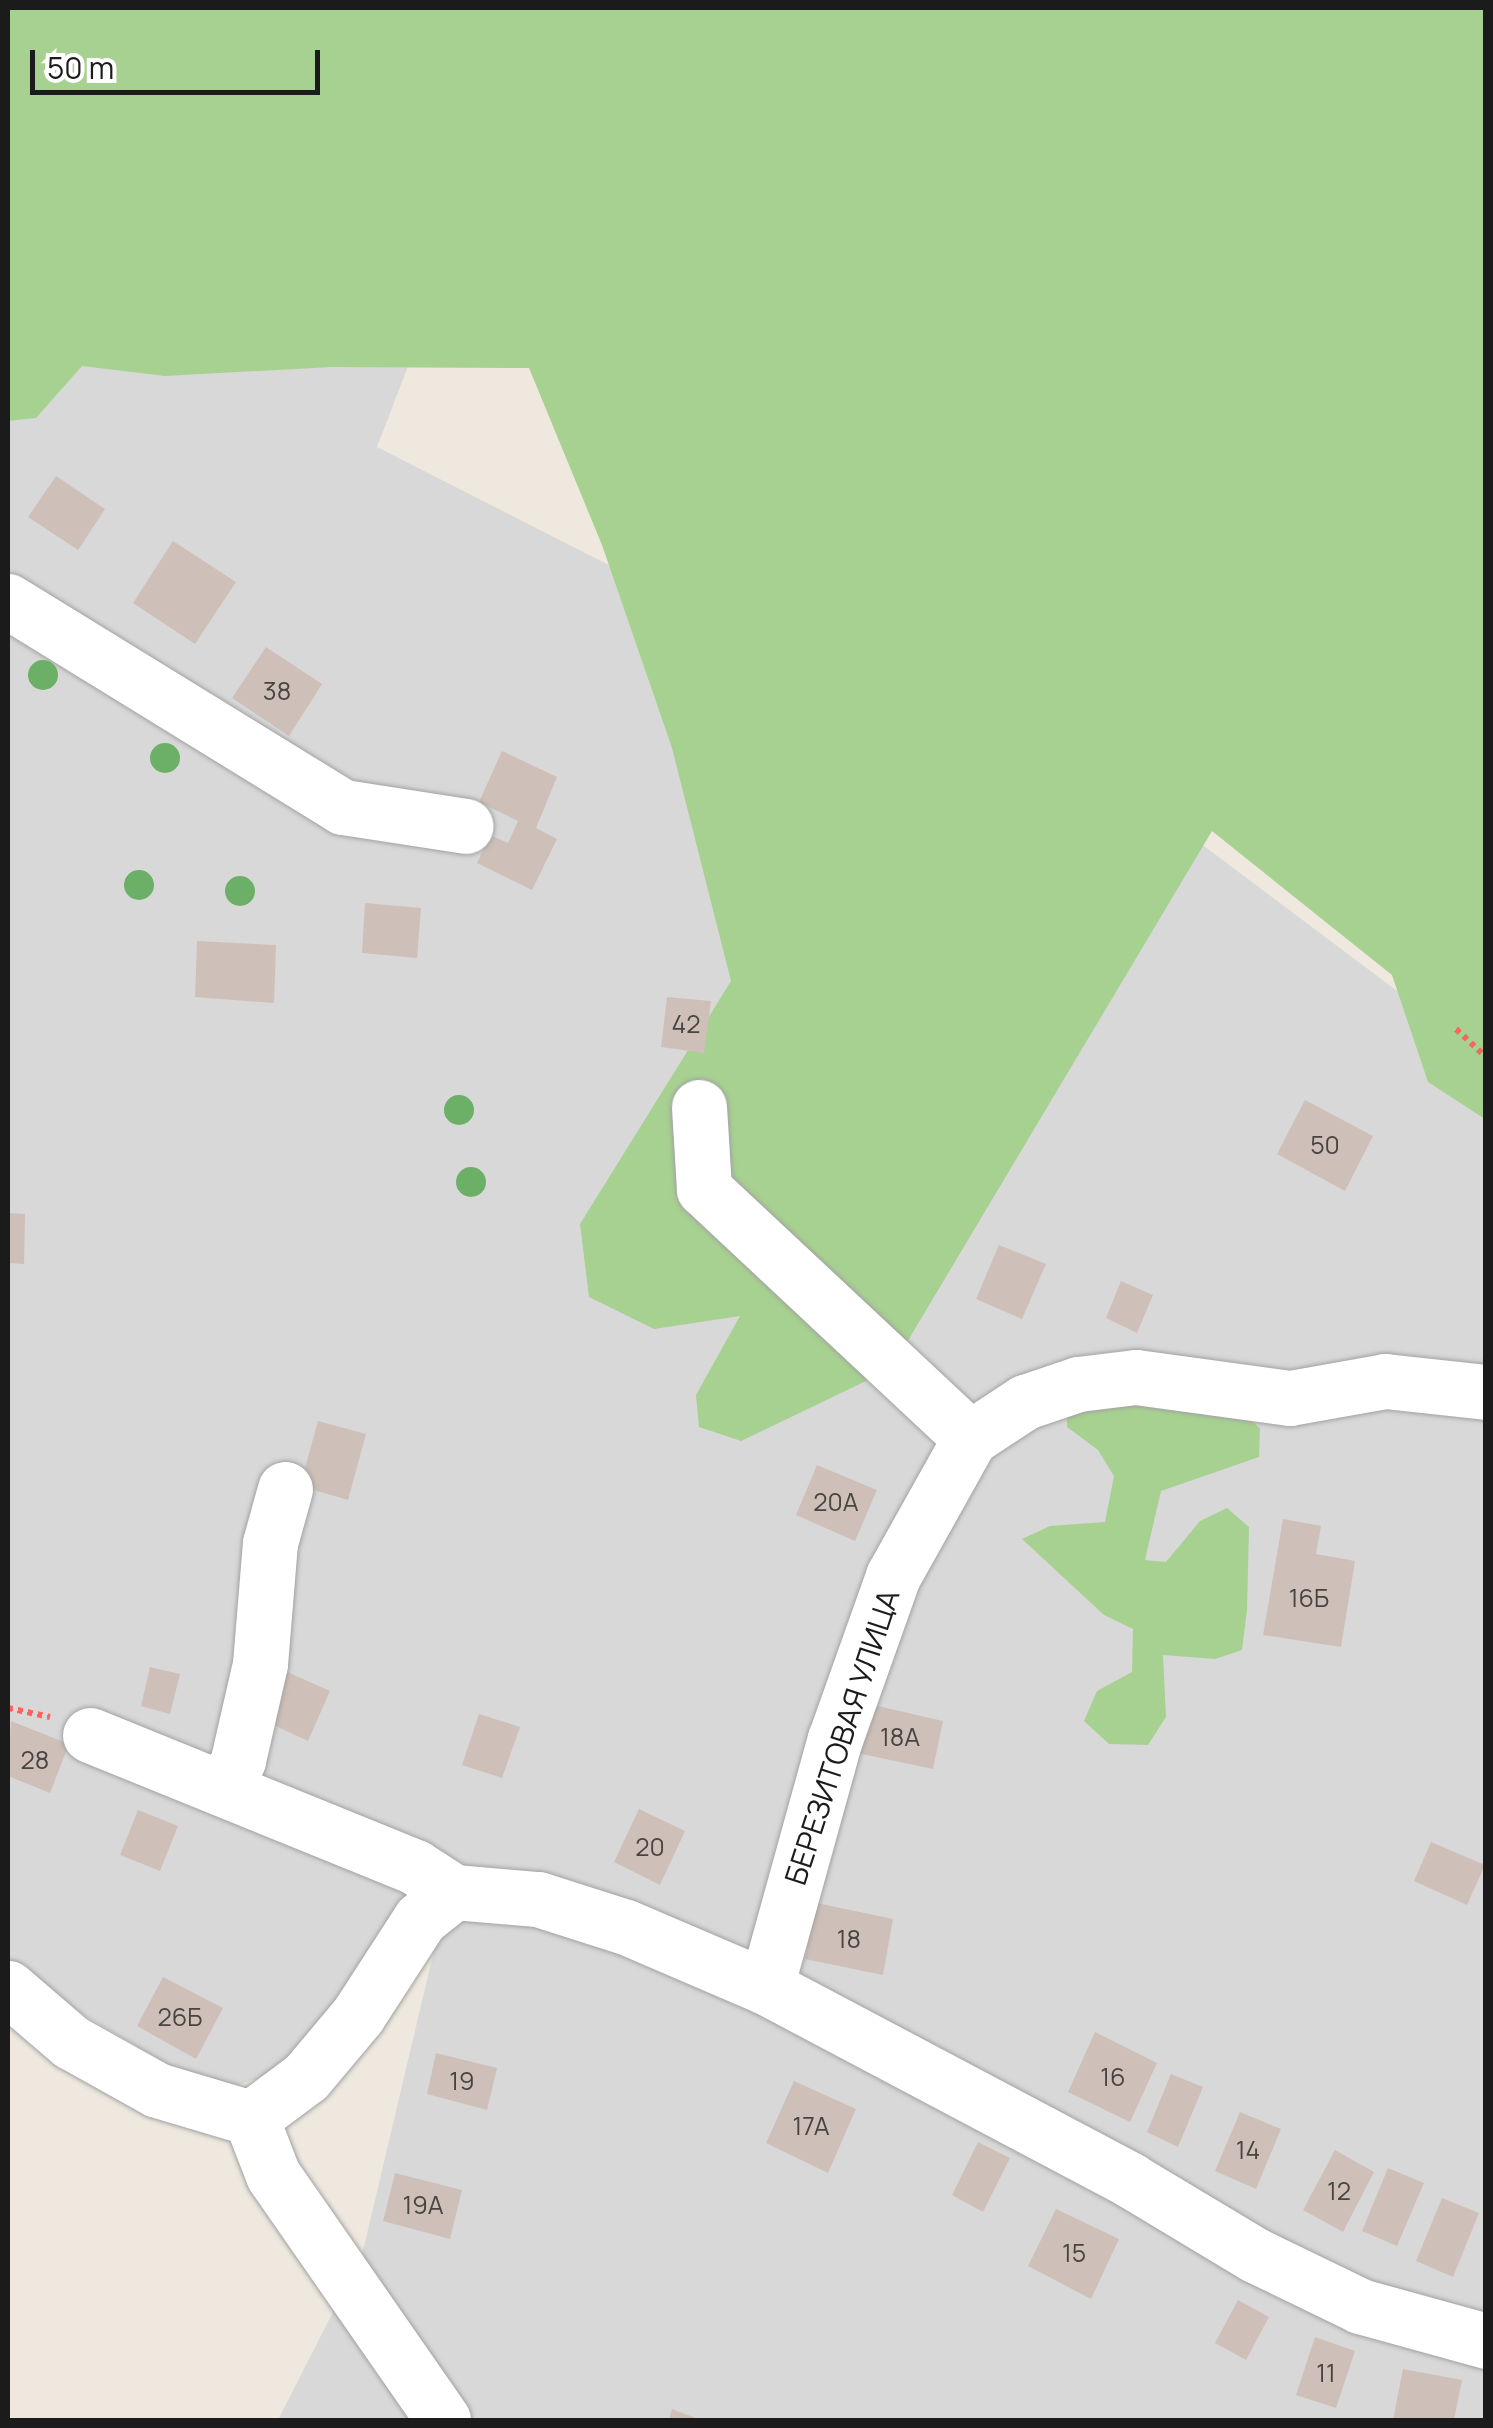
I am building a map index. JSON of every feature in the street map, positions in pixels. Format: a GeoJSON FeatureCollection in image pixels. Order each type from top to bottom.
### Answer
{"type":"FeatureCollection","features":[{"type":"Feature","properties":{"kind":"street"},"geometry":{"type":"LineString","coordinates":[[8,601],[342,807],[466,826]]}},
{"type":"Feature","properties":{"kind":"street"},"geometry":{"type":"LineString","coordinates":[[699,1107],[704,1189],[970,1438]]}},
{"type":"Feature","properties":{"kind":"street","name":"БЕРЕЗИТОВАЯ УЛИЦА"},"geometry":{"type":"LineString","coordinates":[[766,1987],[836,1739],[893,1576],[970,1438],[1025,1402],[1078,1384],[1136,1377],[1290,1398],[1385,1381],[1486,1392]]}},
{"type":"Feature","properties":{"kind":"street"},"geometry":{"type":"LineString","coordinates":[[224,1788],[238,1760],[260,1664],[270,1543],[285,1489]]}},
{"type":"Feature","properties":{"kind":"street"},"geometry":{"type":"LineString","coordinates":[[90,1735],[415,1867],[454,1892],[538,1899],[626,1927],[766,1987],[1130,2180],[1254,2256],[1360,2306],[1486,2342]]}},
{"type":"Feature","properties":{"kind":"street"},"geometry":{"type":"LineString","coordinates":[[251,2118],[306,2077],[358,2015],[420,1919],[454,1892]]}},
{"type":"Feature","properties":{"kind":"street"},"geometry":{"type":"LineString","coordinates":[[8,1988],[70,2042],[157,2090],[251,2118]]}},
{"type":"Feature","properties":{"kind":"street"},"geometry":{"type":"LineString","coordinates":[[251,2118],[274,2176],[443,2420]]}},
{"type":"Feature","properties":{"kind":"path"},"geometry":{"type":"LineString","coordinates":[[1456,1029],[1486,1057]]}},
{"type":"Feature","properties":{"kind":"shaded area"},"geometry":{"type":"Polygon","coordinates":[[[420,335],[377,447],[717,620],[1132,792],[1485,1057],[1485,2420],[278,2420],[362,2255],[436,1942],[281,2070],[216,2093],[8,1970],[8,341],[420,335]]]}},
{"type":"Feature","properties":{"kind":"green space"},"geometry":{"type":"Polygon","coordinates":[[[8,8],[1485,8],[1485,1119],[1428,1082],[1392,975],[1212,831],[891,1369],[741,1441],[699,1427],[696,1395],[740,1316],[654,1329],[589,1297],[580,1224],[731,981],[672,748],[602,545],[529,368],[332,367],[165,376],[82,366],[36,418],[8,421],[8,8]]]}},
{"type":"Feature","properties":{"kind":"green space"},"geometry":{"type":"Polygon","coordinates":[[[1092,1398],[1230,1403],[1260,1428],[1259,1457],[1161,1491],[1145,1560],[1166,1562],[1200,1521],[1227,1508],[1249,1527],[1247,1610],[1242,1650],[1215,1659],[1163,1655],[1166,1717],[1148,1745],[1109,1744],[1084,1721],[1097,1691],[1132,1672],[1133,1629],[1104,1615],[1022,1539],[1050,1526],[1105,1522],[1114,1476],[1098,1450],[1067,1427],[1067,1410],[1092,1398]]]}},
{"type":"Feature","properties":{"kind":"building"},"geometry":{"type":"Polygon","coordinates":[[[56,476],[105,509],[78,550],[28,517],[56,476]]]}},
{"type":"Feature","properties":{"kind":"building"},"geometry":{"type":"Polygon","coordinates":[[[173,541],[236,582],[195,644],[133,603],[173,541]]]}},
{"type":"Feature","properties":{"kind":"building"},"geometry":{"type":"Polygon","coordinates":[[[266,647],[322,684],[289,736],[232,698],[266,647]]]}},
{"type":"Feature","properties":{"kind":"building"},"geometry":{"type":"Polygon","coordinates":[[[502,751],[557,777],[536,828],[557,839],[532,890],[477,863],[490,835],[508,843],[518,821],[479,802],[502,751]]]}},
{"type":"Feature","properties":{"kind":"building"},"geometry":{"type":"Polygon","coordinates":[[[365,903],[421,908],[417,958],[362,953],[365,903]]]}},
{"type":"Feature","properties":{"kind":"building"},"geometry":{"type":"Polygon","coordinates":[[[197,941],[276,945],[274,1003],[195,997],[197,941]]]}},
{"type":"Feature","properties":{"kind":"building"},"geometry":{"type":"Polygon","coordinates":[[[667,997],[711,1001],[704,1053],[661,1047],[667,997]]]}},
{"type":"Feature","properties":{"kind":"building"},"geometry":{"type":"Polygon","coordinates":[[[1305,1100],[1373,1136],[1345,1191],[1277,1154],[1305,1100]]]}},
{"type":"Feature","properties":{"kind":"building"},"geometry":{"type":"Polygon","coordinates":[[[8,1213],[25,1214],[24,1264],[8,1263],[8,1213]]]}},
{"type":"Feature","properties":{"kind":"building"},"geometry":{"type":"Polygon","coordinates":[[[999,1245],[1046,1264],[1022,1319],[976,1299],[999,1245]]]}},
{"type":"Feature","properties":{"kind":"building"},"geometry":{"type":"Polygon","coordinates":[[[1121,1281],[1153,1295],[1137,1333],[1106,1318],[1121,1281]]]}},
{"type":"Feature","properties":{"kind":"building"},"geometry":{"type":"Polygon","coordinates":[[[318,1421],[366,1434],[348,1500],[300,1486],[318,1421]]]}},
{"type":"Feature","properties":{"kind":"building"},"geometry":{"type":"Polygon","coordinates":[[[817,1465],[877,1490],[855,1541],[796,1515],[817,1465]]]}},
{"type":"Feature","properties":{"kind":"building"},"geometry":{"type":"Polygon","coordinates":[[[1283,1519],[1321,1526],[1316,1554],[1355,1561],[1341,1647],[1263,1635],[1283,1519]]]}},
{"type":"Feature","properties":{"kind":"building"},"geometry":{"type":"Polygon","coordinates":[[[274,1666],[330,1691],[308,1741],[252,1715],[274,1666]]]}},
{"type":"Feature","properties":{"kind":"building"},"geometry":{"type":"Polygon","coordinates":[[[150,1667],[180,1674],[170,1714],[141,1706],[150,1667]]]}},
{"type":"Feature","properties":{"kind":"building"},"geometry":{"type":"Polygon","coordinates":[[[869,1704],[943,1721],[933,1769],[857,1753],[869,1704]]]}},
{"type":"Feature","properties":{"kind":"building"},"geometry":{"type":"Polygon","coordinates":[[[479,1714],[520,1727],[502,1778],[462,1765],[479,1714]]]}},
{"type":"Feature","properties":{"kind":"building"},"geometry":{"type":"Polygon","coordinates":[[[11,1721],[69,1744],[50,1793],[8,1776],[11,1721]]]}},
{"type":"Feature","properties":{"kind":"building"},"geometry":{"type":"Polygon","coordinates":[[[639,1809],[685,1831],[660,1885],[614,1862],[639,1809]]]}},
{"type":"Feature","properties":{"kind":"building"},"geometry":{"type":"Polygon","coordinates":[[[138,1810],[178,1826],[160,1871],[120,1855],[138,1810]]]}},
{"type":"Feature","properties":{"kind":"building"},"geometry":{"type":"Polygon","coordinates":[[[1431,1842],[1485,1865],[1467,1905],[1414,1881],[1431,1842]]]}},
{"type":"Feature","properties":{"kind":"building"},"geometry":{"type":"Polygon","coordinates":[[[817,1903],[893,1919],[883,1975],[805,1959],[817,1903]]]}},
{"type":"Feature","properties":{"kind":"building"},"geometry":{"type":"Polygon","coordinates":[[[163,1977],[223,2008],[196,2059],[137,2026],[163,1977]]]}},
{"type":"Feature","properties":{"kind":"building"},"geometry":{"type":"Polygon","coordinates":[[[1095,2032],[1157,2063],[1130,2122],[1068,2092],[1095,2032]]]}},
{"type":"Feature","properties":{"kind":"building"},"geometry":{"type":"Polygon","coordinates":[[[436,2053],[497,2068],[487,2110],[427,2094],[436,2053]]]}},
{"type":"Feature","properties":{"kind":"building"},"geometry":{"type":"Polygon","coordinates":[[[1171,2074],[1203,2087],[1178,2147],[1147,2132],[1171,2074]]]}},
{"type":"Feature","properties":{"kind":"building"},"geometry":{"type":"Polygon","coordinates":[[[794,2081],[856,2109],[828,2173],[766,2143],[794,2081]]]}},
{"type":"Feature","properties":{"kind":"building"},"geometry":{"type":"Polygon","coordinates":[[[1240,2112],[1281,2129],[1256,2189],[1215,2171],[1240,2112]]]}},
{"type":"Feature","properties":{"kind":"building"},"geometry":{"type":"Polygon","coordinates":[[[978,2142],[1010,2158],[983,2212],[952,2195],[978,2142]]]}},
{"type":"Feature","properties":{"kind":"building"},"geometry":{"type":"Polygon","coordinates":[[[1335,2150],[1374,2172],[1343,2232],[1303,2210],[1335,2150]]]}},
{"type":"Feature","properties":{"kind":"building"},"geometry":{"type":"Polygon","coordinates":[[[1388,2168],[1424,2183],[1397,2246],[1362,2231],[1388,2168]]]}},
{"type":"Feature","properties":{"kind":"building"},"geometry":{"type":"Polygon","coordinates":[[[395,2173],[462,2190],[450,2239],[383,2221],[395,2173]]]}},
{"type":"Feature","properties":{"kind":"building"},"geometry":{"type":"Polygon","coordinates":[[[1442,2198],[1479,2213],[1453,2277],[1416,2261],[1442,2198]]]}},
{"type":"Feature","properties":{"kind":"building"},"geometry":{"type":"Polygon","coordinates":[[[1056,2209],[1119,2239],[1091,2299],[1028,2266],[1056,2209]]]}},
{"type":"Feature","properties":{"kind":"building"},"geometry":{"type":"Polygon","coordinates":[[[1238,2300],[1269,2317],[1246,2360],[1215,2343],[1238,2300]]]}},
{"type":"Feature","properties":{"kind":"building"},"geometry":{"type":"Polygon","coordinates":[[[1315,2337],[1355,2351],[1336,2408],[1296,2395],[1315,2337]]]}},
{"type":"Feature","properties":{"kind":"building"},"geometry":{"type":"Polygon","coordinates":[[[1403,2369],[1462,2380],[1454,2420],[1393,2420],[1403,2369]]]}},
{"type":"Feature","properties":{"kind":"building"},"geometry":{"type":"Polygon","coordinates":[[[672,2409],[701,2420],[669,2420],[672,2409]]]}}]}
